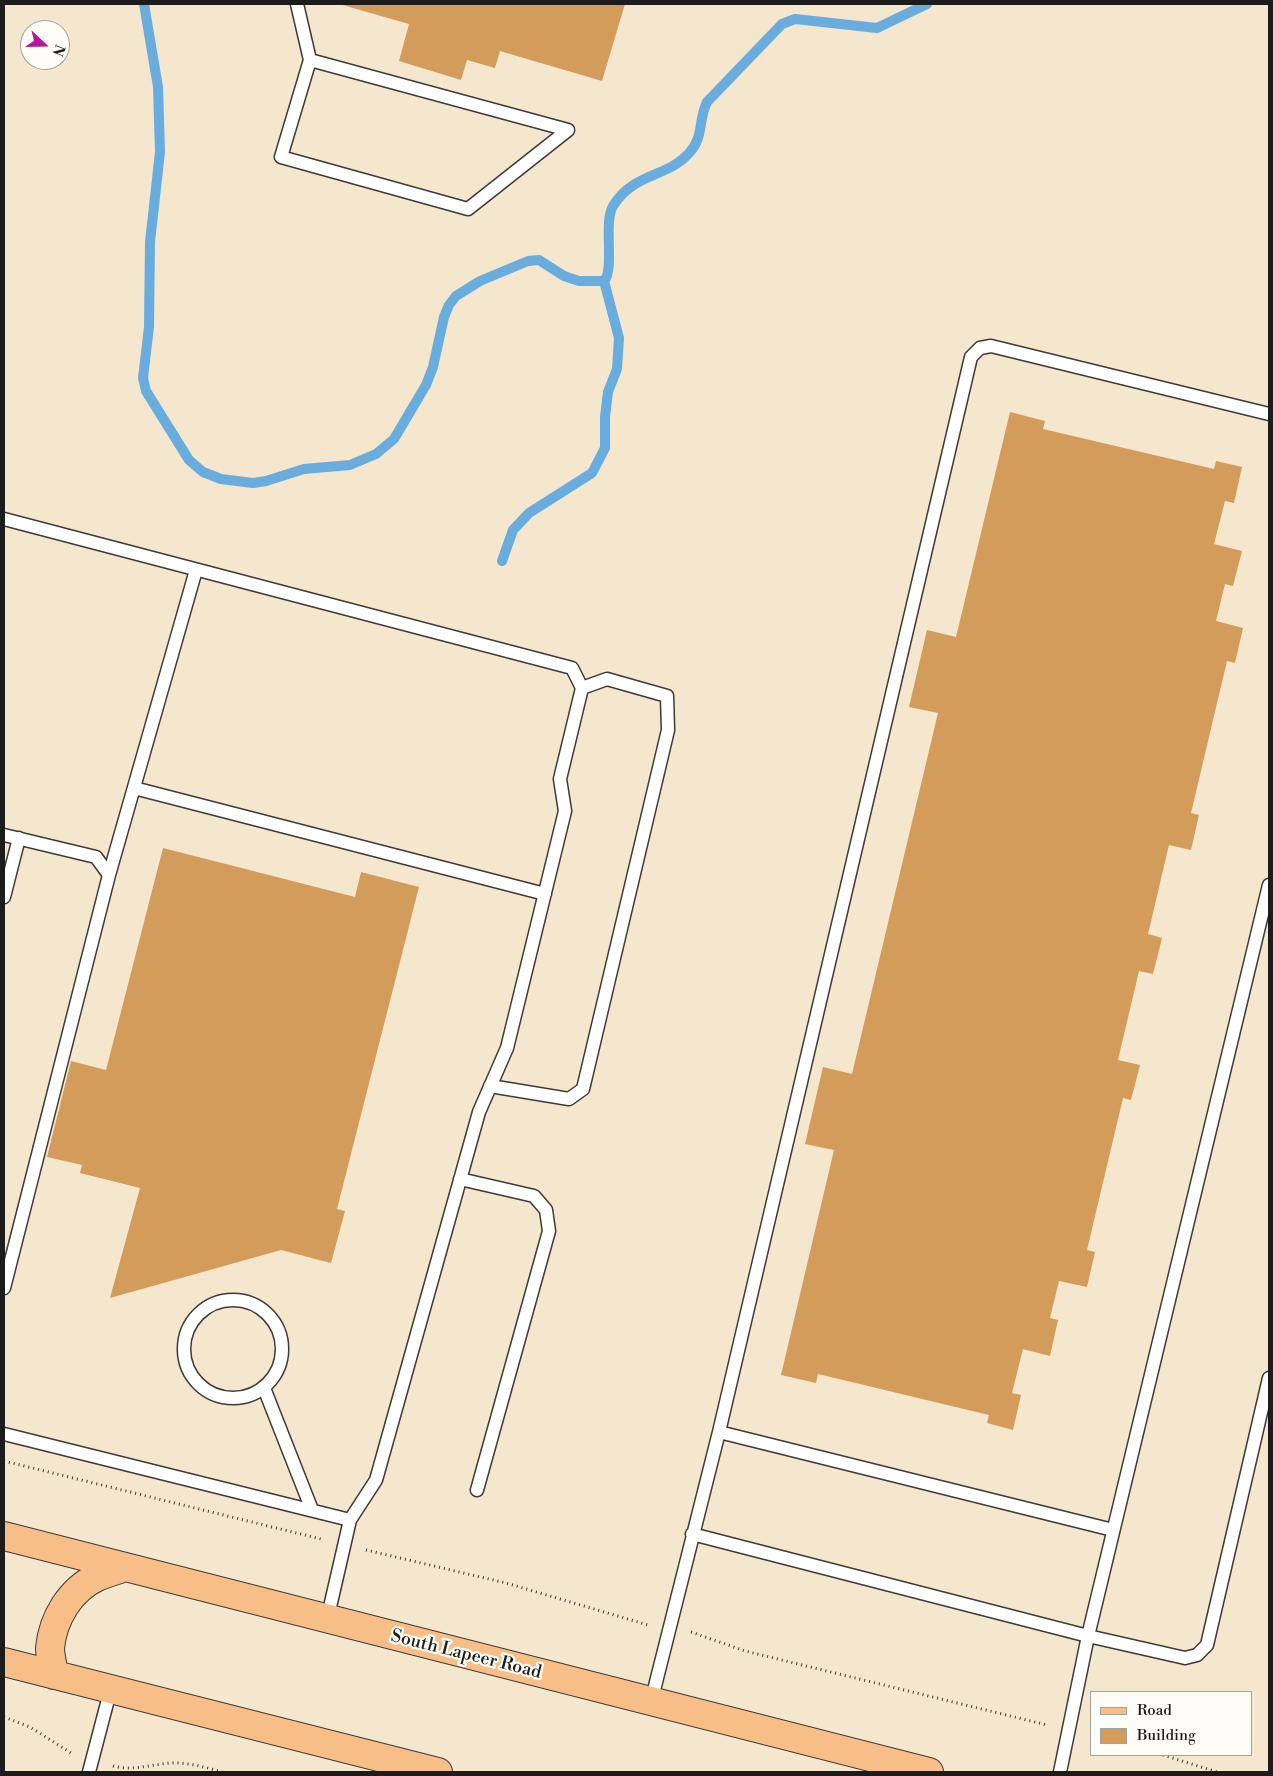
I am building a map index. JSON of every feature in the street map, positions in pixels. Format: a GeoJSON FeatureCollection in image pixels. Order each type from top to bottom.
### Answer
{"type":"FeatureCollection","features":[{"type":"Feature","properties":{"kind":"main road","name":"South Lapeer Road"},"geometry":{"type":"LineString","coordinates":[[4,1536],[327,1620],[929,1772]]}},
{"type":"Feature","properties":{"kind":"main road"},"geometry":{"type":"LineString","coordinates":[[54,1675],[50,1650],[54,1628],[62,1609],[76,1592],[96,1577],[126,1567]]}},
{"type":"Feature","properties":{"kind":"main road"},"geometry":{"type":"LineString","coordinates":[[4,1662],[438,1772]]}},
{"type":"Feature","properties":{"kind":"lane"},"geometry":{"type":"LineString","coordinates":[[297,4],[310,60],[281,157],[468,209],[568,130],[310,60]]}},
{"type":"Feature","properties":{"kind":"lane"},"geometry":{"type":"LineString","coordinates":[[651,1702],[668,1628],[719,1432],[971,357],[980,348],[991,346],[1269,414]]}},
{"type":"Feature","properties":{"kind":"lane"},"geometry":{"type":"LineString","coordinates":[[4,519],[572,668],[582,688],[560,779],[566,811],[507,1048],[479,1112],[376,1480],[350,1520],[327,1620]]}},
{"type":"Feature","properties":{"kind":"lane"},"geometry":{"type":"LineString","coordinates":[[4,1288],[109,875],[196,570]]}},
{"type":"Feature","properties":{"kind":"lane"},"geometry":{"type":"LineString","coordinates":[[490,1086],[569,1099],[584,1089],[668,730],[667,696],[607,679],[582,688]]}},
{"type":"Feature","properties":{"kind":"lane"},"geometry":{"type":"LineString","coordinates":[[134,788],[544,894]]}},
{"type":"Feature","properties":{"kind":"lane"},"geometry":{"type":"LineString","coordinates":[[4,834],[96,857],[109,875]]}},
{"type":"Feature","properties":{"kind":"lane"},"geometry":{"type":"LineString","coordinates":[[4,897],[19,838]]}},
{"type":"Feature","properties":{"kind":"lane"},"geometry":{"type":"LineString","coordinates":[[1060,1772],[1088,1636],[1269,885]]}},
{"type":"Feature","properties":{"kind":"lane"},"geometry":{"type":"LineString","coordinates":[[460,1180],[534,1196],[546,1210],[549,1231],[477,1490]]}},
{"type":"Feature","properties":{"kind":"lane"},"geometry":{"type":"LineString","coordinates":[[227,1299],[244,1300],[260,1306],[272,1316],[280,1330],[283,1346],[281,1362],[275,1376],[264,1388],[250,1396],[235,1399],[219,1396],[205,1390],[193,1378],[185,1362],[184,1345],[188,1329],[197,1314],[210,1304],[227,1299]]}},
{"type":"Feature","properties":{"kind":"lane"},"geometry":{"type":"LineString","coordinates":[[692,1534],[1088,1636],[1185,1658],[1198,1655],[1207,1645],[1269,1378]]}},
{"type":"Feature","properties":{"kind":"lane"},"geometry":{"type":"LineString","coordinates":[[264,1388],[312,1510]]}},
{"type":"Feature","properties":{"kind":"lane"},"geometry":{"type":"LineString","coordinates":[[719,1432],[1113,1530]]}},
{"type":"Feature","properties":{"kind":"lane"},"geometry":{"type":"LineString","coordinates":[[4,1434],[350,1520]]}},
{"type":"Feature","properties":{"kind":"lane"},"geometry":{"type":"LineString","coordinates":[[89,1772],[111,1688]]}},
{"type":"Feature","properties":{"kind":"path"},"geometry":{"type":"LineString","coordinates":[[4,1461],[506,1583],[643,1624],[692,1632],[745,1651],[1070,1730]]}},
{"type":"Feature","properties":{"kind":"path"},"geometry":{"type":"LineString","coordinates":[[1165,1756],[1217,1772]]}},
{"type":"Feature","properties":{"kind":"building"},"geometry":{"type":"Polygon","coordinates":[[[339,4],[625,4],[602,81],[500,51],[495,68],[467,60],[461,80],[399,61],[409,24],[339,4]]]}},
{"type":"Feature","properties":{"kind":"building"},"geometry":{"type":"Polygon","coordinates":[[[1010,412],[1045,421],[1043,429],[1214,469],[1216,461],[1242,467],[1234,503],[1225,501],[1214,544],[1242,551],[1233,586],[1225,584],[1216,621],[1243,628],[1235,663],[1227,661],[1191,813],[1199,815],[1191,850],[1169,845],[1148,934],[1162,938],[1153,974],[1139,971],[1118,1060],[1140,1065],[1131,1100],[1123,1098],[1087,1250],[1095,1252],[1087,1287],[1059,1281],[1050,1318],[1058,1320],[1050,1356],[1023,1349],[1012,1393],[1021,1395],[1013,1430],[987,1423],[989,1415],[818,1374],[816,1383],[781,1375],[834,1150],[805,1144],[823,1067],[852,1074],[938,713],[909,707],[927,630],[956,637],[1010,412]]]}},
{"type":"Feature","properties":{"kind":"building"},"geometry":{"type":"Polygon","coordinates":[[[163,848],[355,897],[361,872],[419,887],[337,1209],[345,1211],[331,1263],[281,1250],[110,1298],[140,1188],[80,1173],[82,1165],[47,1157],[71,1061],[106,1070],[163,848]]]}},
{"type":"Feature","properties":{"kind":"waterway"},"geometry":{"type":"LineString","coordinates":[[144,4],[158,87],[160,152],[150,242],[149,327],[143,378],[146,391],[189,460],[203,472],[221,479],[253,483],[266,481],[304,469],[350,465],[376,454],[394,439],[426,385],[433,367],[444,317],[449,305],[456,296],[480,281],[528,261],[539,260],[564,276],[579,281],[604,281]]}},
{"type":"Feature","properties":{"kind":"waterway"},"geometry":{"type":"LineString","coordinates":[[604,281],[609,267],[609,223],[613,206],[621,195],[631,187],[672,167],[690,152],[697,140],[707,102],[782,24],[795,19],[877,28],[927,4]]}},
{"type":"Feature","properties":{"kind":"waterway"},"geometry":{"type":"LineString","coordinates":[[502,561],[513,530],[529,513],[592,473],[605,448],[605,417],[608,392],[617,369],[619,338],[604,281]]}}]}
